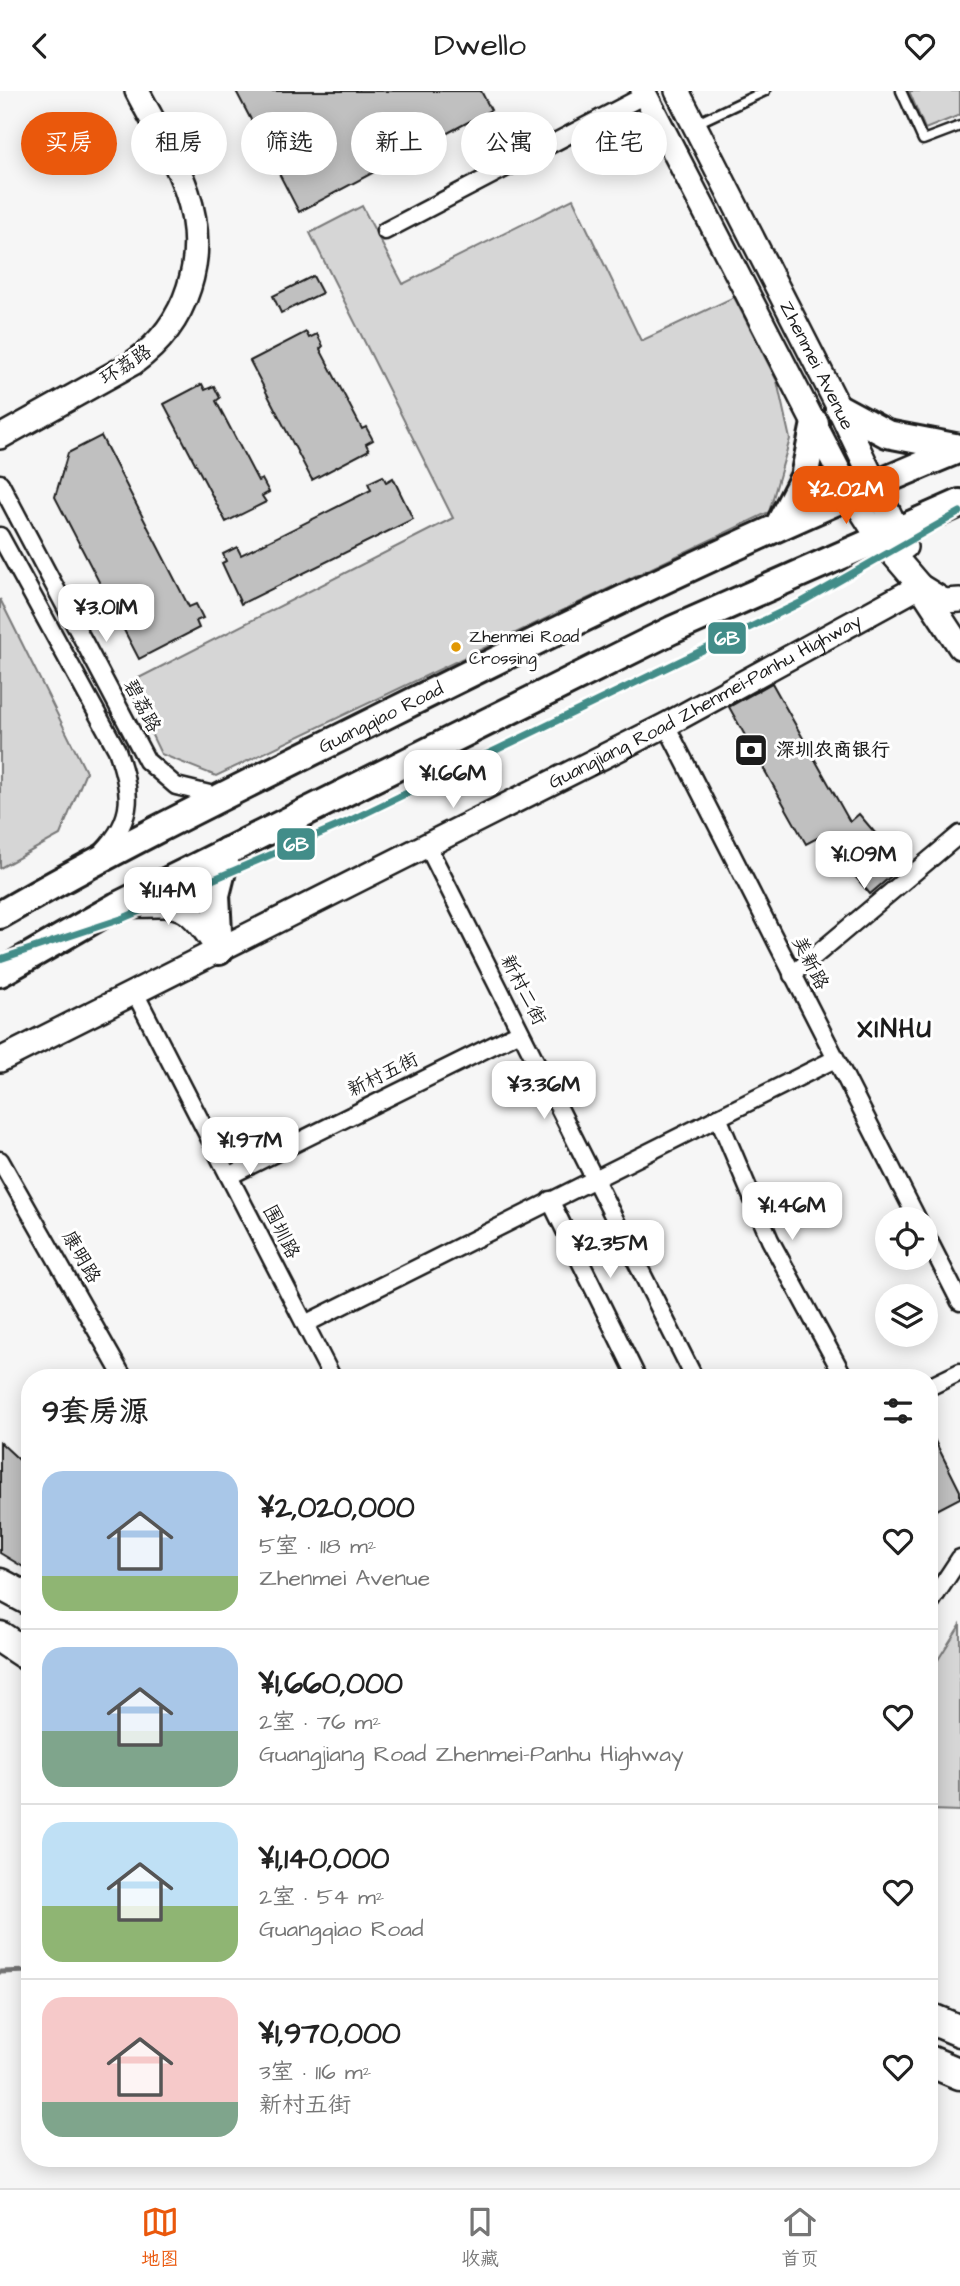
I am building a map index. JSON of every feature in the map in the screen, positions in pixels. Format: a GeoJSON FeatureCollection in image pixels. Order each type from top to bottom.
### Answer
{"type":"FeatureCollection","features":[{"type":"Feature","properties":{"kind":"highway"},"geometry":{"type":"LineString","coordinates":[[0,1584],[21,1595]]}},
{"type":"Feature","properties":{"kind":"highway"},"geometry":{"type":"LineString","coordinates":[[0,1637],[21,1651]]}},
{"type":"Feature","properties":{"kind":"highway"},"geometry":{"type":"LineString","coordinates":[[938,2022],[960,2031]]}},
{"type":"Feature","properties":{"kind":"highway"},"geometry":{"type":"LineString","coordinates":[[938,2065],[960,2074]]}},
{"type":"Feature","properties":{"kind":"main road"},"geometry":{"type":"LineString","coordinates":[[839,408],[887,434],[960,448]]}},
{"type":"Feature","properties":{"kind":"main road"},"geometry":{"type":"LineString","coordinates":[[779,525],[804,477],[815,423]]}},
{"type":"Feature","properties":{"kind":"main road","name":"Guangqiao Road"},"geometry":{"type":"LineString","coordinates":[[0,915],[94,860],[650,583],[862,488],[960,448]]}},
{"type":"Feature","properties":{"kind":"main road"},"geometry":{"type":"LineString","coordinates":[[0,972],[117,906],[672,630],[960,503]]}},
{"type":"Feature","properties":{"kind":"main road"},"geometry":{"type":"LineString","coordinates":[[219,951],[216,895],[227,851]]}},
{"type":"Feature","properties":{"kind":"street","name":"环荔路"},"geometry":{"type":"LineString","coordinates":[[0,437],[133,363],[153,349],[180,314],[193,271],[193,220],[178,170],[137,91]]}},
{"type":"Feature","properties":{"kind":"street","name":"Zhenmei Avenue"},"geometry":{"type":"LineString","coordinates":[[677,91],[839,408],[862,488]]}},
{"type":"Feature","properties":{"kind":"street","name":"Zhenmei Avenue"},"geometry":{"type":"LineString","coordinates":[[644,93],[815,423],[862,488],[960,647]]}},
{"type":"Feature","properties":{"kind":"street"},"geometry":{"type":"LineString","coordinates":[[385,232],[644,93]]}},
{"type":"Feature","properties":{"kind":"street","name":"碧荔路"},"geometry":{"type":"LineString","coordinates":[[0,483],[147,761],[176,786],[222,796]]}},
{"type":"Feature","properties":{"kind":"street"},"geometry":{"type":"LineString","coordinates":[[0,536],[117,750],[129,784],[126,820],[111,843],[94,860]]}},
{"type":"Feature","properties":{"kind":"street"},"geometry":{"type":"LineString","coordinates":[[920,586],[944,601],[960,600]]}},
{"type":"Feature","properties":{"kind":"street","name":"Guangjiang Road Zhenmei-Panhu Highway"},"geometry":{"type":"LineString","coordinates":[[0,1060],[666,725],[920,586]]}},
{"type":"Feature","properties":{"kind":"street","name":"美新路"},"geometry":{"type":"LineString","coordinates":[[666,725],[911,1207]]}},
{"type":"Feature","properties":{"kind":"street"},"geometry":{"type":"LineString","coordinates":[[792,975],[960,834]]}},
{"type":"Feature","properties":{"kind":"street","name":"新村二街"},"geometry":{"type":"LineString","coordinates":[[428,847],[690,1369]]}},
{"type":"Feature","properties":{"kind":"street"},"geometry":{"type":"LineString","coordinates":[[117,906],[171,905],[192,912],[219,951]]}},
{"type":"Feature","properties":{"kind":"street","name":"围圳路"},"geometry":{"type":"LineString","coordinates":[[135,993],[328,1369]]}},
{"type":"Feature","properties":{"kind":"street","name":"新村五街"},"geometry":{"type":"LineString","coordinates":[[229,1176],[520,1032]]}},
{"type":"Feature","properties":{"kind":"street"},"geometry":{"type":"LineString","coordinates":[[305,1324],[835,1059]]}},
{"type":"Feature","properties":{"kind":"street"},"geometry":{"type":"LineString","coordinates":[[718,1117],[770,1240],[840,1369]]}},
{"type":"Feature","properties":{"kind":"street","name":"康明路"},"geometry":{"type":"LineString","coordinates":[[0,1160],[118,1369]]}},
{"type":"Feature","properties":{"kind":"street"},"geometry":{"type":"LineString","coordinates":[[550,1200],[633,1369]]}},
{"type":"Feature","properties":{"kind":"street"},"geometry":{"type":"LineString","coordinates":[[938,1259],[960,1302]]}},
{"type":"Feature","properties":{"kind":"street"},"geometry":{"type":"LineString","coordinates":[[938,1383],[960,1372]]}},
{"type":"Feature","properties":{"kind":"street"},"geometry":{"type":"LineString","coordinates":[[938,1591],[960,1558]]}},
{"type":"Feature","properties":{"kind":"lane"},"geometry":{"type":"LineString","coordinates":[[694,124],[765,91]]}},
{"type":"Feature","properties":{"kind":"lane"},"geometry":{"type":"LineString","coordinates":[[901,91],[923,140],[960,126]]}},
{"type":"Feature","properties":{"kind":"shaded area"},"geometry":{"type":"Polygon","coordinates":[[[909,91],[960,91],[960,115],[925,129],[909,91]]]}},
{"type":"Feature","properties":{"kind":"shaded area"},"geometry":{"type":"Polygon","coordinates":[[[573,199],[641,341],[734,297],[777,381],[790,439],[769,512],[216,776],[161,754],[127,684],[453,518],[310,233],[362,206],[403,284],[573,199]]]}},
{"type":"Feature","properties":{"kind":"shaded area"},"geometry":{"type":"Polygon","coordinates":[[[0,599],[86,772],[60,835],[0,868],[0,599]]]}},
{"type":"Feature","properties":{"kind":"shaded area"},"geometry":{"type":"Polygon","coordinates":[[[960,1625],[960,1811],[938,1810],[938,1660],[960,1625]]]}},
{"type":"Feature","properties":{"kind":"building"},"geometry":{"type":"Polygon","coordinates":[[[236,91],[481,91],[491,110],[461,112],[461,126],[447,133],[447,112],[351,112],[351,175],[369,175],[299,212],[280,175],[337,175],[337,112],[247,112],[236,91]]]}},
{"type":"Feature","properties":{"kind":"building"},"geometry":{"type":"Polygon","coordinates":[[[313,276],[322,293],[281,313],[273,296],[313,276]]]}},
{"type":"Feature","properties":{"kind":"building"},"geometry":{"type":"Polygon","coordinates":[[[306,332],[309,338],[317,334],[323,346],[320,349],[362,429],[366,427],[373,440],[366,444],[369,450],[312,480],[250,361],[306,332]]]}},
{"type":"Feature","properties":{"kind":"building"},"geometry":{"type":"Polygon","coordinates":[[[202,384],[205,390],[214,386],[220,398],[216,401],[258,481],[262,479],[269,492],[262,496],[266,502],[226,522],[164,404],[202,384]]]}},
{"type":"Feature","properties":{"kind":"building"},"geometry":{"type":"Polygon","coordinates":[[[101,436],[189,607],[196,604],[203,618],[196,621],[199,628],[139,659],[55,497],[68,453],[101,436]]]}},
{"type":"Feature","properties":{"kind":"building"},"geometry":{"type":"Polygon","coordinates":[[[383,476],[386,482],[393,478],[413,519],[241,604],[222,563],[226,561],[223,554],[237,547],[241,555],[371,490],[368,483],[383,476]]]}},
{"type":"Feature","properties":{"kind":"building"},"geometry":{"type":"Polygon","coordinates":[[[772,683],[850,822],[859,814],[903,866],[870,894],[821,836],[806,844],[729,707],[772,683]]]}},
{"type":"Feature","properties":{"kind":"building"},"geometry":{"type":"Polygon","coordinates":[[[0,1442],[21,1462],[21,1566],[0,1553],[0,1442]]]}},
{"type":"Feature","properties":{"kind":"building"},"geometry":{"type":"Polygon","coordinates":[[[938,1447],[960,1491],[960,1498],[938,1509],[938,1447]]]}},
{"type":"Feature","properties":{"kind":"waterway"},"geometry":{"type":"LineString","coordinates":[[0,1972],[21,1971]]}},
{"type":"Feature","properties":{"kind":"transit line","name":"6B"},"geometry":{"type":"LineString","coordinates":[[0,959],[121,919],[347,822],[800,603],[960,512]]}},
{"type":"Feature","properties":{"kind":"place","name":"Zhenmei Road Crossing"},"geometry":{"type":"Point","coordinates":[456,647]}},
{"type":"Feature","properties":{"kind":"place","name":"深圳农商银行"},"geometry":{"type":"Point","coordinates":[751,750]}},
{"type":"Feature","properties":{"kind":"district","name":"XINHU"},"geometry":{"type":"Point","coordinates":[895,1029]}}]}
